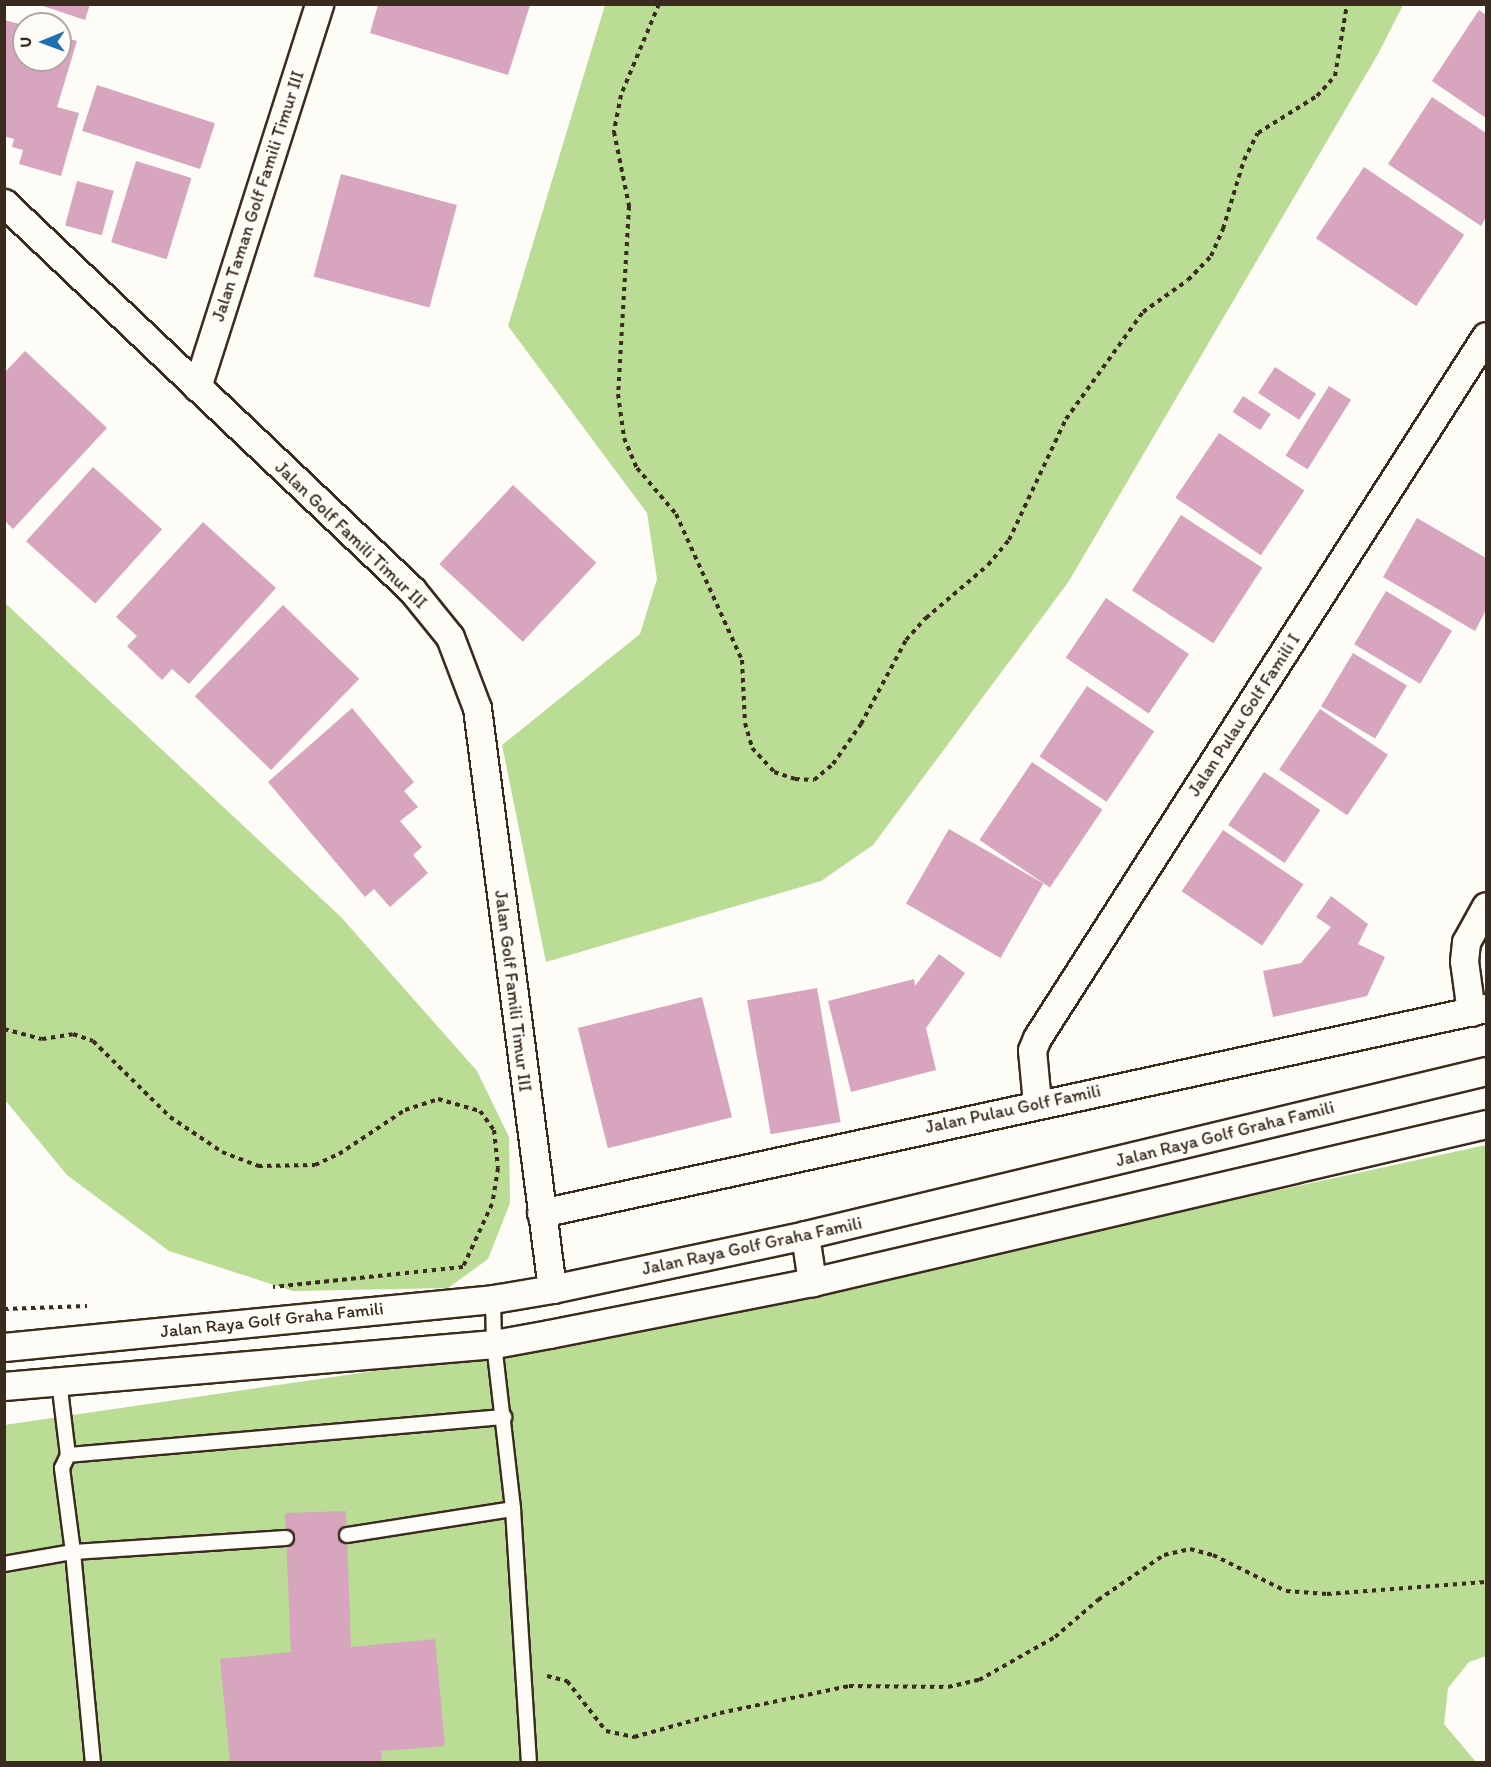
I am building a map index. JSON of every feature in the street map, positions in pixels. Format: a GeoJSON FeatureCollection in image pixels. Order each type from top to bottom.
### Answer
{"type":"FeatureCollection","features":[{"type":"Feature","properties":{"kind":"street","name":"Jalan Taman Golf Famili Timur III"},"geometry":{"type":"LineString","coordinates":[[197,387],[319,4]]}},
{"type":"Feature","properties":{"kind":"street","name":"Jalan Golf Famili Timur III"},"geometry":{"type":"LineString","coordinates":[[4,203],[412,590],[450,637],[477,708],[552,1289]]}},
{"type":"Feature","properties":{"kind":"street","name":"Jalan Pulau Golf Famili I"},"geometry":{"type":"LineString","coordinates":[[1037,1103],[1032,1050],[1037,1038],[1486,336]]}},
{"type":"Feature","properties":{"kind":"street"},"geometry":{"type":"LineString","coordinates":[[1479,1010],[1464,961],[1466,942],[1486,906]]}},
{"type":"Feature","properties":{"kind":"street","name":"Jalan Pulau Golf Famili"},"geometry":{"type":"LineString","coordinates":[[541,1213],[1037,1103],[1479,1010]]}},
{"type":"Feature","properties":{"kind":"street","name":"Jalan Raya Golf Graha Famili"},"geometry":{"type":"LineString","coordinates":[[14,1346],[493,1299],[552,1289],[805,1235],[1486,1071]]}},
{"type":"Feature","properties":{"kind":"street"},"geometry":{"type":"LineString","coordinates":[[14,1346],[16,1385],[494,1344],[812,1282],[1486,1124]]}},
{"type":"Feature","properties":{"kind":"street"},"geometry":{"type":"LineString","coordinates":[[805,1235],[812,1282]]}},
{"type":"Feature","properties":{"kind":"street"},"geometry":{"type":"LineString","coordinates":[[56,1342],[59,1381]]}},
{"type":"Feature","properties":{"kind":"lane"},"geometry":{"type":"LineString","coordinates":[[493,1299],[494,1344],[513,1509],[529,1762]]}},
{"type":"Feature","properties":{"kind":"lane"},"geometry":{"type":"LineString","coordinates":[[59,1381],[68,1455],[62,1468],[73,1552],[93,1762]]}},
{"type":"Feature","properties":{"kind":"lane"},"geometry":{"type":"LineString","coordinates":[[68,1455],[504,1417]]}},
{"type":"Feature","properties":{"kind":"lane"},"geometry":{"type":"LineString","coordinates":[[347,1535],[513,1509]]}},
{"type":"Feature","properties":{"kind":"lane"},"geometry":{"type":"LineString","coordinates":[[4,1564],[73,1552],[286,1538]]}},
{"type":"Feature","properties":{"kind":"path"},"geometry":{"type":"LineString","coordinates":[[659,4],[621,95],[614,132],[629,206],[618,394],[624,438],[637,468],[676,514],[742,660],[745,723],[752,748],[774,772],[795,780],[814,780],[833,764],[861,724],[906,640],[926,618],[988,565],[1008,540],[1066,419],[1143,312],[1188,280],[1211,256],[1244,160],[1258,133],[1317,96],[1335,76],[1347,4]]}},
{"type":"Feature","properties":{"kind":"path"},"geometry":{"type":"LineString","coordinates":[[4,1029],[42,1039],[74,1034],[93,1041],[170,1117],[222,1152],[258,1166],[315,1165],[339,1154],[405,1110],[438,1099],[480,1112],[494,1130],[498,1168],[492,1204],[463,1268],[265,1288]]}},
{"type":"Feature","properties":{"kind":"path"},"geometry":{"type":"LineString","coordinates":[[4,1309],[91,1306]]}},
{"type":"Feature","properties":{"kind":"path"},"geometry":{"type":"LineString","coordinates":[[523,1671],[567,1681],[606,1731],[634,1737],[720,1713],[849,1686],[948,1687],[979,1680],[1055,1637],[1098,1599],[1164,1555],[1190,1550],[1214,1555],[1286,1591],[1328,1594],[1486,1582]]}},
{"type":"Feature","properties":{"kind":"green space"},"geometry":{"type":"Polygon","coordinates":[[[605,5],[1403,5],[1378,54],[1069,581],[873,845],[821,881],[546,962],[502,745],[640,634],[657,579],[647,513],[508,326],[605,5]]]}},
{"type":"Feature","properties":{"kind":"green space"},"geometry":{"type":"Polygon","coordinates":[[[5,603],[341,917],[477,1071],[509,1137],[510,1203],[488,1259],[448,1288],[293,1291],[169,1251],[67,1175],[5,1100],[5,603]]]}},
{"type":"Feature","properties":{"kind":"green space"},"geometry":{"type":"Polygon","coordinates":[[[1486,1145],[1486,1656],[1469,1662],[1448,1688],[1444,1724],[1476,1762],[5,1762],[4,1425],[484,1355],[783,1298],[1486,1145]]]}},
{"type":"Feature","properties":{"kind":"building"},"geometry":{"type":"Polygon","coordinates":[[[37,4],[90,4],[85,20],[72,16],[72,12],[61,12],[37,4]]]}},
{"type":"Feature","properties":{"kind":"building"},"geometry":{"type":"Polygon","coordinates":[[[378,5],[530,5],[508,75],[370,33],[378,5]]]}},
{"type":"Feature","properties":{"kind":"building"},"geometry":{"type":"Polygon","coordinates":[[[1479,10],[1486,15],[1486,118],[1432,81],[1479,10]]]}},
{"type":"Feature","properties":{"kind":"building"},"geometry":{"type":"Polygon","coordinates":[[[4,20],[12,22],[12,72],[68,72],[57,107],[79,113],[61,176],[19,164],[23,150],[12,147],[14,139],[4,136],[4,20]]]}},
{"type":"Feature","properties":{"kind":"building"},"geometry":{"type":"Polygon","coordinates":[[[72,40],[77,41],[72,58],[72,40]]]}},
{"type":"Feature","properties":{"kind":"building"},"geometry":{"type":"Polygon","coordinates":[[[97,85],[215,123],[200,169],[82,131],[97,85]]]}},
{"type":"Feature","properties":{"kind":"building"},"geometry":{"type":"Polygon","coordinates":[[[1432,97],[1486,133],[1486,217],[1481,226],[1388,164],[1432,97]]]}},
{"type":"Feature","properties":{"kind":"building"},"geometry":{"type":"Polygon","coordinates":[[[136,161],[191,178],[167,259],[111,242],[136,161]]]}},
{"type":"Feature","properties":{"kind":"building"},"geometry":{"type":"Polygon","coordinates":[[[1364,167],[1464,235],[1416,306],[1316,238],[1364,167]]]}},
{"type":"Feature","properties":{"kind":"building"},"geometry":{"type":"Polygon","coordinates":[[[341,174],[457,205],[429,307],[314,276],[341,174]]]}},
{"type":"Feature","properties":{"kind":"building"},"geometry":{"type":"Polygon","coordinates":[[[77,181],[114,191],[102,235],[65,225],[77,181]]]}},
{"type":"Feature","properties":{"kind":"building"},"geometry":{"type":"Polygon","coordinates":[[[25,351],[107,428],[13,529],[4,520],[4,373],[25,351]]]}},
{"type":"Feature","properties":{"kind":"building"},"geometry":{"type":"Polygon","coordinates":[[[1275,367],[1316,394],[1299,420],[1258,393],[1275,367]]]}},
{"type":"Feature","properties":{"kind":"building"},"geometry":{"type":"Polygon","coordinates":[[[1329,386],[1351,400],[1308,469],[1286,456],[1329,386]]]}},
{"type":"Feature","properties":{"kind":"building"},"geometry":{"type":"Polygon","coordinates":[[[1243,396],[1271,414],[1260,430],[1233,412],[1243,396]]]}},
{"type":"Feature","properties":{"kind":"building"},"geometry":{"type":"Polygon","coordinates":[[[1219,433],[1304,491],[1261,555],[1175,498],[1219,433]]]}},
{"type":"Feature","properties":{"kind":"building"},"geometry":{"type":"Polygon","coordinates":[[[93,467],[162,529],[95,604],[26,541],[93,467]]]}},
{"type":"Feature","properties":{"kind":"building"},"geometry":{"type":"Polygon","coordinates":[[[513,485],[596,563],[523,642],[439,564],[513,485]]]}},
{"type":"Feature","properties":{"kind":"building"},"geometry":{"type":"Polygon","coordinates":[[[1181,515],[1262,568],[1213,643],[1132,590],[1181,515]]]}},
{"type":"Feature","properties":{"kind":"building"},"geometry":{"type":"Polygon","coordinates":[[[1417,518],[1486,558],[1486,610],[1475,631],[1383,577],[1417,518]]]}},
{"type":"Feature","properties":{"kind":"building"},"geometry":{"type":"Polygon","coordinates":[[[203,522],[276,588],[189,684],[172,669],[162,680],[127,646],[137,636],[116,617],[203,522]]]}},
{"type":"Feature","properties":{"kind":"building"},"geometry":{"type":"Polygon","coordinates":[[[1386,591],[1452,631],[1420,684],[1354,644],[1386,591]]]}},
{"type":"Feature","properties":{"kind":"building"},"geometry":{"type":"Polygon","coordinates":[[[1106,598],[1189,654],[1149,714],[1066,658],[1106,598]]]}},
{"type":"Feature","properties":{"kind":"building"},"geometry":{"type":"Polygon","coordinates":[[[283,605],[359,679],[271,770],[195,696],[283,605]]]}},
{"type":"Feature","properties":{"kind":"building"},"geometry":{"type":"Polygon","coordinates":[[[1353,653],[1407,685],[1375,739],[1321,706],[1353,653]]]}},
{"type":"Feature","properties":{"kind":"building"},"geometry":{"type":"Polygon","coordinates":[[[1087,686],[1154,731],[1107,802],[1039,756],[1087,686]]]}},
{"type":"Feature","properties":{"kind":"building"},"geometry":{"type":"Polygon","coordinates":[[[352,708],[414,782],[404,791],[418,807],[400,821],[422,847],[413,855],[428,873],[390,907],[374,889],[365,897],[268,782],[352,708]]]}},
{"type":"Feature","properties":{"kind":"building"},"geometry":{"type":"Polygon","coordinates":[[[1320,709],[1388,755],[1347,815],[1279,770],[1320,709]]]}},
{"type":"Feature","properties":{"kind":"building"},"geometry":{"type":"Polygon","coordinates":[[[1032,762],[1102,810],[1050,887],[979,840],[1032,762]]]}},
{"type":"Feature","properties":{"kind":"building"},"geometry":{"type":"Polygon","coordinates":[[[1264,772],[1320,810],[1285,863],[1228,825],[1264,772]]]}},
{"type":"Feature","properties":{"kind":"building"},"geometry":{"type":"Polygon","coordinates":[[[949,829],[1043,884],[1000,958],[906,903],[949,829]]]}},
{"type":"Feature","properties":{"kind":"building"},"geometry":{"type":"Polygon","coordinates":[[[1223,830],[1303,884],[1262,946],[1182,891],[1223,830]]]}},
{"type":"Feature","properties":{"kind":"building"},"geometry":{"type":"Polygon","coordinates":[[[1331,896],[1368,924],[1358,944],[1385,957],[1367,996],[1273,1017],[1263,971],[1301,963],[1331,927],[1316,917],[1331,896]]]}},
{"type":"Feature","properties":{"kind":"building"},"geometry":{"type":"Polygon","coordinates":[[[939,954],[965,973],[926,1028],[936,1070],[851,1092],[828,1001],[914,979],[915,986],[939,954]]]}},
{"type":"Feature","properties":{"kind":"building"},"geometry":{"type":"Polygon","coordinates":[[[817,988],[841,1122],[771,1134],[747,1000],[817,988]]]}},
{"type":"Feature","properties":{"kind":"building"},"geometry":{"type":"Polygon","coordinates":[[[702,997],[732,1117],[608,1148],[578,1028],[702,997]]]}},
{"type":"Feature","properties":{"kind":"building"},"geometry":{"type":"Polygon","coordinates":[[[346,1511],[351,1647],[435,1639],[445,1746],[381,1751],[382,1762],[230,1762],[220,1659],[291,1652],[285,1513],[346,1511]]]}}]}
